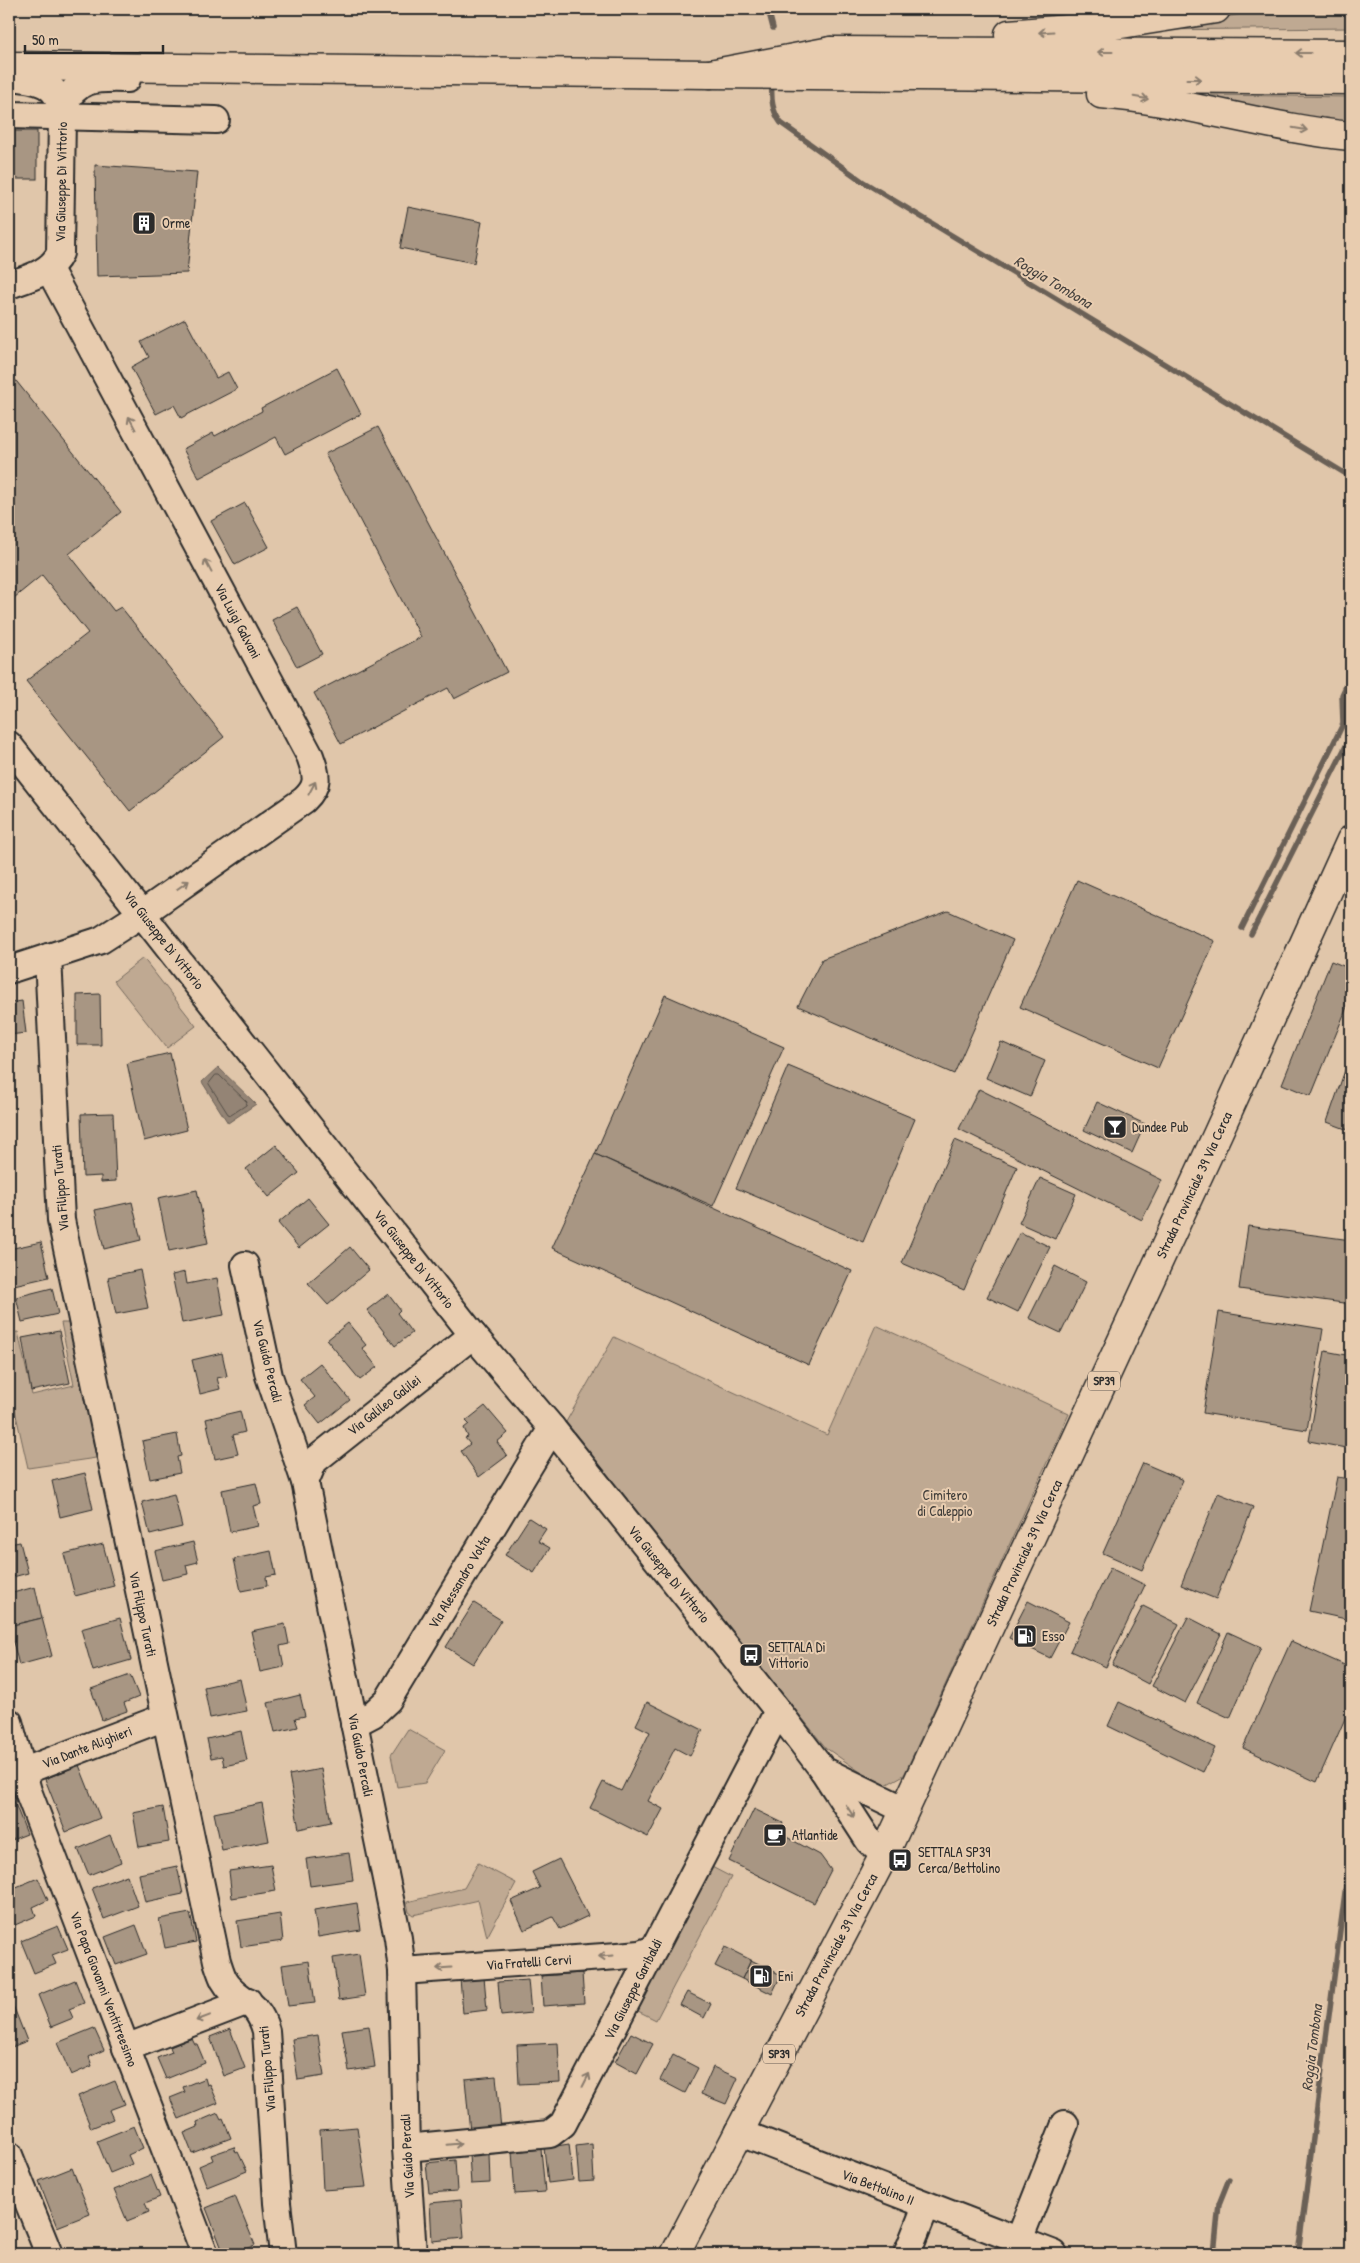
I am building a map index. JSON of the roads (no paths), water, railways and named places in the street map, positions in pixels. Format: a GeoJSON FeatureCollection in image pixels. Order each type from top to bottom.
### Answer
{"type":"FeatureCollection","features":[{"type":"Feature","properties":{"kind":"main road"},"geometry":{"type":"LineString","coordinates":[[710,74],[831,50],[913,39],[1078,30],[1216,9]]}},
{"type":"Feature","properties":{"kind":"main road"},"geometry":{"type":"LineString","coordinates":[[831,50],[1351,54]]}},
{"type":"Feature","properties":{"kind":"main road"},"geometry":{"type":"LineString","coordinates":[[9,66],[1351,80]]}},
{"type":"Feature","properties":{"kind":"main road"},"geometry":{"type":"LineString","coordinates":[[778,75],[1135,97],[1272,124],[1351,136]]}},
{"type":"Feature","properties":{"kind":"main road","name":"Strada Provinciale 39 Via Cerca"},"geometry":{"type":"LineString","coordinates":[[675,2254],[884,1855],[1218,1135],[1351,840]]}},
{"type":"Feature","properties":{"kind":"street","name":"Via Giuseppe Di Vittorio"},"geometry":{"type":"LineString","coordinates":[[49,269],[56,262],[60,247],[62,112],[70,92],[91,81],[104,78],[181,80],[216,68]]}},
{"type":"Feature","properties":{"kind":"street","name":"Via Giuseppe Di Vittorio"},"geometry":{"type":"LineString","coordinates":[[9,77],[32,78],[44,82],[54,92],[62,112]]}},
{"type":"Feature","properties":{"kind":"street"},"geometry":{"type":"LineString","coordinates":[[9,115],[62,112],[216,120]]}},
{"type":"Feature","properties":{"kind":"street"},"geometry":{"type":"LineString","coordinates":[[9,286],[49,269]]}},
{"type":"Feature","properties":{"kind":"street","name":"Via Luigi Galvani"},"geometry":{"type":"LineString","coordinates":[[9,970],[101,940],[143,913],[304,800],[313,791],[316,781],[315,768],[305,747],[49,269]]}},
{"type":"Feature","properties":{"kind":"street","name":"Via Giuseppe Di Vittorio"},"geometry":{"type":"LineString","coordinates":[[9,745],[473,1335],[552,1428],[778,1711],[823,1770],[869,1841],[884,1855]]}},
{"type":"Feature","properties":{"kind":"street","name":"Via Filippo Turati"},"geometry":{"type":"LineString","coordinates":[[48,957],[61,1220],[217,1961],[223,1979],[230,1988],[258,2010],[266,2031],[277,2203],[283,2254]]}},
{"type":"Feature","properties":{"kind":"street","name":"Via Guido Percali"},"geometry":{"type":"LineString","coordinates":[[245,1266],[269,1376],[305,1482],[398,1938],[402,1971],[406,2148],[413,2254]]}},
{"type":"Feature","properties":{"kind":"street","name":"Via Galileo Galilei"},"geometry":{"type":"LineString","coordinates":[[305,1482],[314,1461],[473,1335]]}},
{"type":"Feature","properties":{"kind":"street","name":"Via Alessandro Volta"},"geometry":{"type":"LineString","coordinates":[[354,1724],[373,1714],[388,1700],[552,1428]]}},
{"type":"Feature","properties":{"kind":"street","name":"Via Giuseppe Garibaldi"},"geometry":{"type":"LineString","coordinates":[[406,2148],[550,2134],[563,2124],[778,1711]]}},
{"type":"Feature","properties":{"kind":"street","name":"Via Dante Alighieri"},"geometry":{"type":"LineString","coordinates":[[16,1775],[165,1717]]}},
{"type":"Feature","properties":{"kind":"street","name":"Via Papa Giovanni Ventitreesimo"},"geometry":{"type":"LineString","coordinates":[[9,1722],[16,1775],[126,2048],[205,2254]]}},
{"type":"Feature","properties":{"kind":"street","name":"Via Giuseppe Di Vittorio"},"geometry":{"type":"LineString","coordinates":[[823,1770],[905,1810]]}},
{"type":"Feature","properties":{"kind":"street","name":"Via Fratelli Cervi"},"geometry":{"type":"LineString","coordinates":[[402,1971],[618,1956],[640,1954],[654,1949]]}},
{"type":"Feature","properties":{"kind":"street"},"geometry":{"type":"LineString","coordinates":[[126,2048],[248,2001]]}},
{"type":"Feature","properties":{"kind":"street"},"geometry":{"type":"LineString","coordinates":[[1019,2240],[1065,2124]]}},
{"type":"Feature","properties":{"kind":"street","name":"Via Bettolino II"},"geometry":{"type":"LineString","coordinates":[[738,2132],[1054,2254]]}},
{"type":"Feature","properties":{"kind":"street"},"geometry":{"type":"LineString","coordinates":[[9,2154],[49,2254]]}},
{"type":"Feature","properties":{"kind":"street"},"geometry":{"type":"LineString","coordinates":[[907,2254],[926,2206]]}},
{"type":"Feature","properties":{"kind":"water"},"geometry":{"type":"Polygon","coordinates":[[[218,1067],[256,1104],[228,1123],[202,1082],[218,1067]]]}},
{"type":"Feature","properties":{"kind":"waterway","name":"Roggia Tombona"},"geometry":{"type":"LineString","coordinates":[[768,9],[773,28]]}},
{"type":"Feature","properties":{"kind":"waterway","name":"Roggia Tombona"},"geometry":{"type":"LineString","coordinates":[[772,84],[773,105],[781,123],[862,181],[1351,477]]}},
{"type":"Feature","properties":{"kind":"waterway"},"geometry":{"type":"LineString","coordinates":[[1242,928],[1343,724],[1342,695],[1351,675]]}},
{"type":"Feature","properties":{"kind":"waterway"},"geometry":{"type":"LineString","coordinates":[[1251,934],[1351,736]]}},
{"type":"Feature","properties":{"kind":"waterway","name":"Roggia Tombona"},"geometry":{"type":"LineString","coordinates":[[1298,2254],[1351,1846]]}},
{"type":"Feature","properties":{"kind":"waterway"},"geometry":{"type":"LineString","coordinates":[[1214,2254],[1219,2204],[1229,2179]]}},
{"type":"Feature","properties":{"kind":"place","name":"Orme"},"geometry":{"type":"Point","coordinates":[144,223]}},
{"type":"Feature","properties":{"kind":"place","name":"Dundee Pub"},"geometry":{"type":"Point","coordinates":[1115,1127]}},
{"type":"Feature","properties":{"kind":"place","name":"Esso"},"geometry":{"type":"Point","coordinates":[1025,1636]}},
{"type":"Feature","properties":{"kind":"place","name":"SETTALA Di Vittorio"},"geometry":{"type":"Point","coordinates":[751,1655]}},
{"type":"Feature","properties":{"kind":"place","name":"Atlantide"},"geometry":{"type":"Point","coordinates":[775,1835]}},
{"type":"Feature","properties":{"kind":"place","name":"SETTALA SP39 Cerca/Bettolino"},"geometry":{"type":"Point","coordinates":[900,1860]}},
{"type":"Feature","properties":{"kind":"place","name":"Eni"},"geometry":{"type":"Point","coordinates":[761,1976]}},
{"type":"Feature","properties":{"kind":"park label","name":"Cimitero di Caleppio"},"geometry":{"type":"Point","coordinates":[945,1504]}}]}
